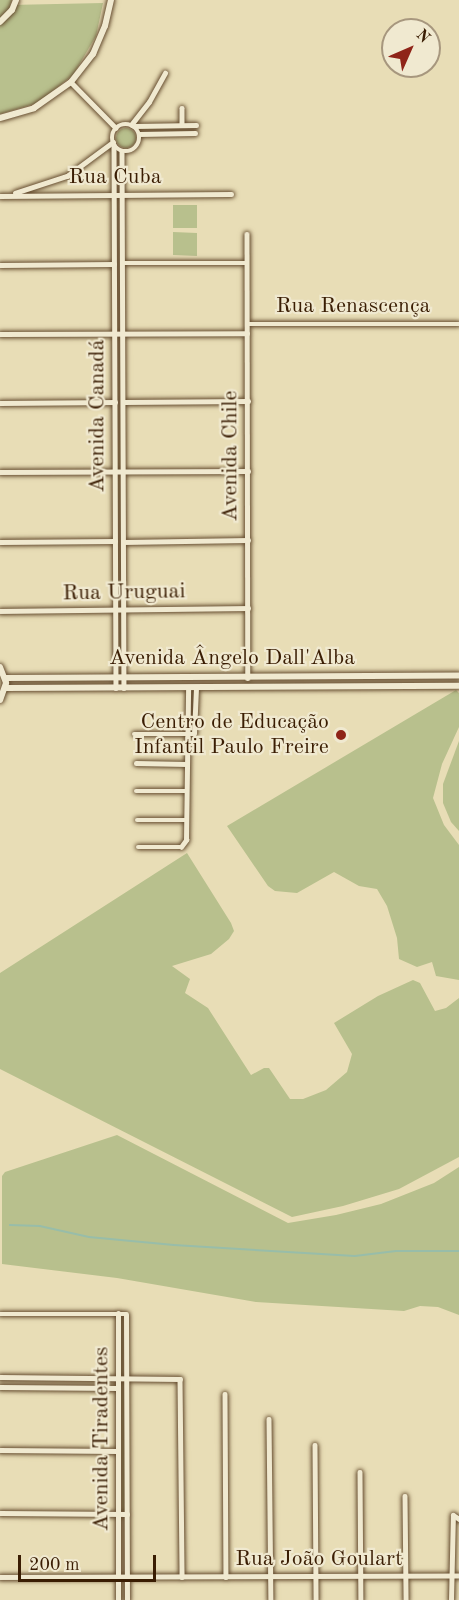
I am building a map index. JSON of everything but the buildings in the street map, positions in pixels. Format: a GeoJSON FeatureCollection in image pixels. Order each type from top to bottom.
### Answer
{"type":"FeatureCollection","features":[{"type":"Feature","properties":{"kind":"main road"},"geometry":{"type":"LineString","coordinates":[[0,22],[12,10],[16,0]]}},
{"type":"Feature","properties":{"kind":"main road"},"geometry":{"type":"LineString","coordinates":[[0,118],[34,108],[71,82],[93,54],[100,39],[111,0]]}},
{"type":"Feature","properties":{"kind":"main road"},"geometry":{"type":"LineString","coordinates":[[0,667],[6,688],[0,700]]}},
{"type":"Feature","properties":{"kind":"main road","name":"Avenida Ângelo Dall'Alba"},"geometry":{"type":"LineString","coordinates":[[5,678],[459,676]]}},
{"type":"Feature","properties":{"kind":"main road","name":"Avenida Ângelo Dall'Alba"},"geometry":{"type":"LineString","coordinates":[[6,688],[459,686]]}},
{"type":"Feature","properties":{"kind":"street"},"geometry":{"type":"LineString","coordinates":[[133,125],[165,73]]}},
{"type":"Feature","properties":{"kind":"street"},"geometry":{"type":"LineString","coordinates":[[71,82],[116,128]]}},
{"type":"Feature","properties":{"kind":"street"},"geometry":{"type":"LineString","coordinates":[[182,108],[182,125]]}},
{"type":"Feature","properties":{"kind":"street"},"geometry":{"type":"LineString","coordinates":[[133,125],[139,134],[139,142],[134,149],[122,151],[113,143],[112,136],[116,128],[123,124],[196,125]]}},
{"type":"Feature","properties":{"kind":"street"},"geometry":{"type":"LineString","coordinates":[[139,134],[195,133]]}},
{"type":"Feature","properties":{"kind":"street"},"geometry":{"type":"LineString","coordinates":[[6,195],[67,176],[113,143]]}},
{"type":"Feature","properties":{"kind":"street","name":"Avenida Canadá"},"geometry":{"type":"LineString","coordinates":[[113,143],[116,688]]}},
{"type":"Feature","properties":{"kind":"street","name":"Avenida Canadá"},"geometry":{"type":"LineString","coordinates":[[122,151],[124,688]]}},
{"type":"Feature","properties":{"kind":"street","name":"Rua Cuba"},"geometry":{"type":"LineString","coordinates":[[0,196],[231,194]]}},
{"type":"Feature","properties":{"kind":"street","name":"Avenida Chile"},"geometry":{"type":"LineString","coordinates":[[247,234],[248,678]]}},
{"type":"Feature","properties":{"kind":"street"},"geometry":{"type":"LineString","coordinates":[[122,263],[247,263]]}},
{"type":"Feature","properties":{"kind":"street"},"geometry":{"type":"LineString","coordinates":[[0,265],[114,264]]}},
{"type":"Feature","properties":{"kind":"street","name":"Rua Renascença"},"geometry":{"type":"LineString","coordinates":[[248,324],[459,324]]}},
{"type":"Feature","properties":{"kind":"street"},"geometry":{"type":"LineString","coordinates":[[0,334],[248,333]]}},
{"type":"Feature","properties":{"kind":"street"},"geometry":{"type":"LineString","coordinates":[[123,402],[248,401]]}},
{"type":"Feature","properties":{"kind":"street"},"geometry":{"type":"LineString","coordinates":[[0,403],[115,402]]}},
{"type":"Feature","properties":{"kind":"street"},"geometry":{"type":"LineString","coordinates":[[0,472],[248,471]]}},
{"type":"Feature","properties":{"kind":"street"},"geometry":{"type":"LineString","coordinates":[[123,542],[248,540]]}},
{"type":"Feature","properties":{"kind":"street"},"geometry":{"type":"LineString","coordinates":[[0,542],[115,541]]}},
{"type":"Feature","properties":{"kind":"street","name":"Rua Uruguai"},"geometry":{"type":"LineString","coordinates":[[0,611],[248,608]]}},
{"type":"Feature","properties":{"kind":"street"},"geometry":{"type":"LineString","coordinates":[[134,734],[194,734],[192,688]]}},
{"type":"Feature","properties":{"kind":"street"},"geometry":{"type":"LineString","coordinates":[[138,847],[181,847],[186,840],[188,734],[192,688]]}},
{"type":"Feature","properties":{"kind":"street"},"geometry":{"type":"LineString","coordinates":[[136,763],[188,764]]}},
{"type":"Feature","properties":{"kind":"street"},"geometry":{"type":"LineString","coordinates":[[136,791],[187,792]]}},
{"type":"Feature","properties":{"kind":"street"},"geometry":{"type":"LineString","coordinates":[[137,820],[187,820]]}},
{"type":"Feature","properties":{"kind":"street","name":"Avenida Tiradentes"},"geometry":{"type":"LineString","coordinates":[[118,1313],[118,1600]]}},
{"type":"Feature","properties":{"kind":"street"},"geometry":{"type":"LineString","coordinates":[[0,1314],[126,1314]]}},
{"type":"Feature","properties":{"kind":"street","name":"Avenida Tiradentes"},"geometry":{"type":"LineString","coordinates":[[126,1314],[127,1600]]}},
{"type":"Feature","properties":{"kind":"street"},"geometry":{"type":"LineString","coordinates":[[0,1377],[180,1379],[182,1577]]}},
{"type":"Feature","properties":{"kind":"street"},"geometry":{"type":"LineString","coordinates":[[0,1387],[118,1388]]}},
{"type":"Feature","properties":{"kind":"street"},"geometry":{"type":"LineString","coordinates":[[225,1394],[226,1577]]}},
{"type":"Feature","properties":{"kind":"street"},"geometry":{"type":"LineString","coordinates":[[269,1419],[270,1600]]}},
{"type":"Feature","properties":{"kind":"street"},"geometry":{"type":"LineString","coordinates":[[315,1445],[315,1600]]}},
{"type":"Feature","properties":{"kind":"street"},"geometry":{"type":"LineString","coordinates":[[0,1450],[118,1451]]}},
{"type":"Feature","properties":{"kind":"street"},"geometry":{"type":"LineString","coordinates":[[360,1472],[361,1600]]}},
{"type":"Feature","properties":{"kind":"street"},"geometry":{"type":"LineString","coordinates":[[405,1496],[406,1600]]}},
{"type":"Feature","properties":{"kind":"street"},"geometry":{"type":"LineString","coordinates":[[0,1513],[127,1514]]}},
{"type":"Feature","properties":{"kind":"street"},"geometry":{"type":"LineString","coordinates":[[451,1600],[456,1520]]}},
{"type":"Feature","properties":{"kind":"street","name":"Rua João Goulart"},"geometry":{"type":"LineString","coordinates":[[0,1577],[459,1575]]}},
{"type":"Feature","properties":{"kind":"green space"},"geometry":{"type":"Polygon","coordinates":[[[0,0],[12,0],[10,5],[103,3],[96,36],[73,75],[37,103],[0,114],[0,0]]]}},
{"type":"Feature","properties":{"kind":"green space"},"geometry":{"type":"Polygon","coordinates":[[[126,128],[133,131],[136,138],[133,145],[126,148],[119,145],[116,138],[119,131],[126,128]]]}},
{"type":"Feature","properties":{"kind":"green space"},"geometry":{"type":"Polygon","coordinates":[[[173,205],[197,205],[197,228],[173,228],[173,205]]]}},
{"type":"Feature","properties":{"kind":"green space"},"geometry":{"type":"Polygon","coordinates":[[[173,232],[197,233],[197,256],[173,255],[173,232]]]}},
{"type":"Feature","properties":{"kind":"green space"},"geometry":{"type":"Polygon","coordinates":[[[456,690],[459,693],[459,727],[442,764],[433,798],[444,825],[459,845],[459,980],[436,976],[432,962],[417,967],[399,959],[397,938],[387,906],[377,889],[359,886],[334,872],[297,893],[275,891],[268,886],[227,826],[456,690]]]}},
{"type":"Feature","properties":{"kind":"green space"},"geometry":{"type":"Polygon","coordinates":[[[459,741],[459,831],[451,822],[443,803],[443,784],[459,741]]]}},
{"type":"Feature","properties":{"kind":"green space"},"geometry":{"type":"Polygon","coordinates":[[[187,853],[234,931],[229,939],[211,954],[172,966],[190,979],[185,993],[208,1008],[251,1075],[264,1068],[269,1068],[290,1099],[303,1099],[326,1090],[347,1072],[352,1054],[334,1023],[378,996],[413,980],[420,983],[435,1011],[446,1008],[459,998],[459,1157],[399,1189],[343,1206],[292,1217],[0,1069],[0,973],[187,853]]]}},
{"type":"Feature","properties":{"kind":"green space"},"geometry":{"type":"Polygon","coordinates":[[[117,1135],[288,1223],[381,1204],[434,1183],[459,1167],[459,1315],[438,1307],[420,1306],[404,1311],[256,1302],[117,1278],[2,1264],[2,1176],[5,1172],[117,1135]]]}},
{"type":"Feature","properties":{"kind":"green space"},"geometry":{"type":"Polygon","coordinates":[[[120,1317],[123,1317],[123,1376],[120,1376],[120,1317]]]}},
{"type":"Feature","properties":{"kind":"green space"},"geometry":{"type":"Polygon","coordinates":[[[121,1380],[124,1380],[126,1512],[122,1512],[121,1380]]]}},
{"type":"Feature","properties":{"kind":"waterway"},"geometry":{"type":"LineString","coordinates":[[10,1225],[40,1226],[89,1237],[174,1245],[355,1256],[396,1251],[459,1251]]}},
{"type":"Feature","properties":{"kind":"place","name":"Centro de Educação Infantil Paulo Freire"},"geometry":{"type":"Point","coordinates":[341,735]}}]}
